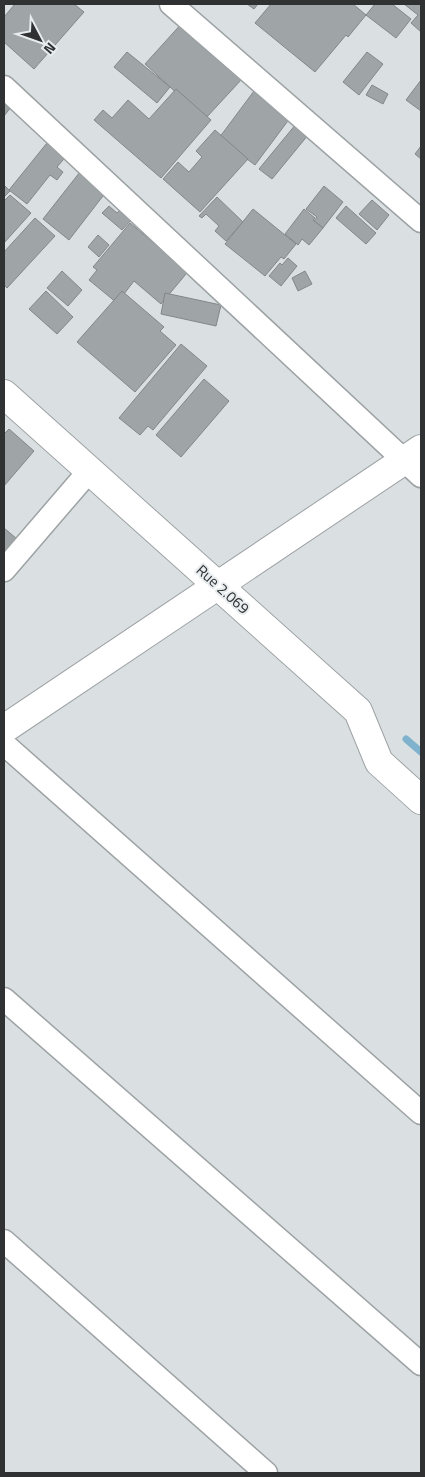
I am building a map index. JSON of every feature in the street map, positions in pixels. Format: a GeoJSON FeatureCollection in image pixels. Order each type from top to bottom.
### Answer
{"type":"FeatureCollection","features":[{"type":"Feature","properties":{"kind":"street"},"geometry":{"type":"LineString","coordinates":[[171,4],[421,221]]}},
{"type":"Feature","properties":{"kind":"street"},"geometry":{"type":"LineString","coordinates":[[4,87],[416,462],[219,585],[4,729]]}},
{"type":"Feature","properties":{"kind":"street","name":"Rue 2.069"},"geometry":{"type":"LineString","coordinates":[[4,394],[358,711],[379,762],[421,800]]}},
{"type":"Feature","properties":{"kind":"street"},"geometry":{"type":"LineString","coordinates":[[4,570],[90,470]]}},
{"type":"Feature","properties":{"kind":"street"},"geometry":{"type":"LineString","coordinates":[[4,744],[421,1113]]}},
{"type":"Feature","properties":{"kind":"street"},"geometry":{"type":"LineString","coordinates":[[4,999],[421,1364]]}},
{"type":"Feature","properties":{"kind":"street"},"geometry":{"type":"LineString","coordinates":[[4,1241],[266,1473]]}},
{"type":"Feature","properties":{"kind":"building"},"geometry":{"type":"Polygon","coordinates":[[[15,4],[74,4],[84,12],[34,69],[4,42],[4,17],[15,4]]]}},
{"type":"Feature","properties":{"kind":"building"},"geometry":{"type":"Polygon","coordinates":[[[247,4],[258,4],[254,9],[247,4]]]}},
{"type":"Feature","properties":{"kind":"building"},"geometry":{"type":"Polygon","coordinates":[[[271,4],[353,4],[366,15],[348,37],[346,35],[315,72],[255,23],[271,4]]]}},
{"type":"Feature","properties":{"kind":"building"},"geometry":{"type":"Polygon","coordinates":[[[375,4],[392,4],[411,19],[396,38],[366,15],[375,4]]]}},
{"type":"Feature","properties":{"kind":"building"},"geometry":{"type":"Polygon","coordinates":[[[404,4],[421,4],[421,32],[411,23],[418,15],[404,4]]]}},
{"type":"Feature","properties":{"kind":"building"},"geometry":{"type":"Polygon","coordinates":[[[193,11],[254,66],[205,119],[145,64],[193,11]]]}},
{"type":"Feature","properties":{"kind":"building"},"geometry":{"type":"Polygon","coordinates":[[[127,52],[170,87],[157,103],[114,67],[127,52]]]}},
{"type":"Feature","properties":{"kind":"building"},"geometry":{"type":"Polygon","coordinates":[[[367,52],[383,64],[359,95],[343,82],[367,52]]]}},
{"type":"Feature","properties":{"kind":"building"},"geometry":{"type":"Polygon","coordinates":[[[263,79],[299,106],[255,165],[219,138],[263,79]]]}},
{"type":"Feature","properties":{"kind":"building"},"geometry":{"type":"Polygon","coordinates":[[[421,80],[421,111],[406,100],[421,80]]]}},
{"type":"Feature","properties":{"kind":"building"},"geometry":{"type":"Polygon","coordinates":[[[4,85],[19,97],[4,116],[4,85]]]}},
{"type":"Feature","properties":{"kind":"building"},"geometry":{"type":"Polygon","coordinates":[[[372,85],[388,94],[383,104],[366,95],[372,85]]]}},
{"type":"Feature","properties":{"kind":"building"},"geometry":{"type":"Polygon","coordinates":[[[176,89],[211,120],[161,178],[94,120],[103,110],[112,118],[128,100],[149,119],[176,89]]]}},
{"type":"Feature","properties":{"kind":"building"},"geometry":{"type":"Polygon","coordinates":[[[301,118],[313,129],[272,179],[259,169],[301,118]]]}},
{"type":"Feature","properties":{"kind":"building"},"geometry":{"type":"Polygon","coordinates":[[[215,130],[248,159],[200,212],[163,179],[178,162],[189,172],[202,157],[196,151],[215,130]]]}},
{"type":"Feature","properties":{"kind":"building"},"geometry":{"type":"Polygon","coordinates":[[[51,138],[69,153],[57,167],[63,172],[57,180],[50,175],[27,204],[9,190],[51,138]]]}},
{"type":"Feature","properties":{"kind":"building"},"geometry":{"type":"Polygon","coordinates":[[[421,146],[421,159],[415,154],[421,146]]]}},
{"type":"Feature","properties":{"kind":"building"},"geometry":{"type":"Polygon","coordinates":[[[87,163],[113,183],[69,240],[43,219],[87,163]]]}},
{"type":"Feature","properties":{"kind":"building"},"geometry":{"type":"Polygon","coordinates":[[[4,185],[10,191],[4,197],[4,185]]]}},
{"type":"Feature","properties":{"kind":"building"},"geometry":{"type":"Polygon","coordinates":[[[324,186],[343,202],[323,228],[314,221],[317,217],[306,209],[324,186]]]}},
{"type":"Feature","properties":{"kind":"building"},"geometry":{"type":"Polygon","coordinates":[[[10,195],[31,213],[4,243],[4,201],[10,195]]]}},
{"type":"Feature","properties":{"kind":"building"},"geometry":{"type":"Polygon","coordinates":[[[217,197],[243,222],[226,241],[215,231],[219,226],[206,214],[202,218],[199,216],[217,197]]]}},
{"type":"Feature","properties":{"kind":"building"},"geometry":{"type":"Polygon","coordinates":[[[372,200],[389,215],[377,230],[359,214],[372,200]]]}},
{"type":"Feature","properties":{"kind":"building"},"geometry":{"type":"Polygon","coordinates":[[[109,206],[117,213],[122,208],[141,209],[122,230],[102,213],[109,206]]]}},
{"type":"Feature","properties":{"kind":"building"},"geometry":{"type":"Polygon","coordinates":[[[346,206],[376,233],[366,244],[336,218],[346,206]]]}},
{"type":"Feature","properties":{"kind":"building"},"geometry":{"type":"Polygon","coordinates":[[[253,209],[296,244],[284,259],[281,257],[265,276],[225,244],[253,209]]]}},
{"type":"Feature","properties":{"kind":"building"},"geometry":{"type":"Polygon","coordinates":[[[304,209],[323,228],[309,245],[302,239],[298,245],[285,234],[304,209]]]}},
{"type":"Feature","properties":{"kind":"building"},"geometry":{"type":"Polygon","coordinates":[[[35,218],[55,236],[7,288],[4,285],[4,252],[35,218]]]}},
{"type":"Feature","properties":{"kind":"building"},"geometry":{"type":"Polygon","coordinates":[[[130,223],[162,250],[164,247],[191,268],[161,304],[134,281],[117,303],[89,280],[97,270],[93,267],[130,223]]]}},
{"type":"Feature","properties":{"kind":"building"},"geometry":{"type":"Polygon","coordinates":[[[98,235],[109,245],[99,257],[88,247],[98,235]]]}},
{"type":"Feature","properties":{"kind":"building"},"geometry":{"type":"Polygon","coordinates":[[[288,258],[297,266],[281,286],[269,276],[280,263],[282,265],[288,258]]]}},
{"type":"Feature","properties":{"kind":"building"},"geometry":{"type":"Polygon","coordinates":[[[62,271],[82,290],[68,306],[47,288],[62,271]]]}},
{"type":"Feature","properties":{"kind":"building"},"geometry":{"type":"Polygon","coordinates":[[[305,271],[312,284],[298,291],[292,278],[305,271]]]}},
{"type":"Feature","properties":{"kind":"building"},"geometry":{"type":"Polygon","coordinates":[[[46,291],[73,317],[57,334],[29,309],[46,291]]]}},
{"type":"Feature","properties":{"kind":"building"},"geometry":{"type":"Polygon","coordinates":[[[122,291],[164,327],[160,331],[176,345],[135,392],[77,342],[122,291]]]}},
{"type":"Feature","properties":{"kind":"building"},"geometry":{"type":"Polygon","coordinates":[[[165,293],[221,305],[216,326],[161,314],[165,293]]]}},
{"type":"Feature","properties":{"kind":"building"},"geometry":{"type":"Polygon","coordinates":[[[181,344],[207,366],[153,430],[148,426],[140,435],[119,418],[181,344]]]}},
{"type":"Feature","properties":{"kind":"building"},"geometry":{"type":"Polygon","coordinates":[[[204,379],[229,401],[181,457],[156,435],[204,379]]]}},
{"type":"Feature","properties":{"kind":"building"},"geometry":{"type":"Polygon","coordinates":[[[9,429],[34,451],[4,486],[4,434],[9,429]]]}},
{"type":"Feature","properties":{"kind":"building"},"geometry":{"type":"Polygon","coordinates":[[[4,528],[23,544],[4,565],[4,528]]]}},
{"type":"Feature","properties":{"kind":"waterway"},"geometry":{"type":"LineString","coordinates":[[406,739],[421,752]]}}]}
